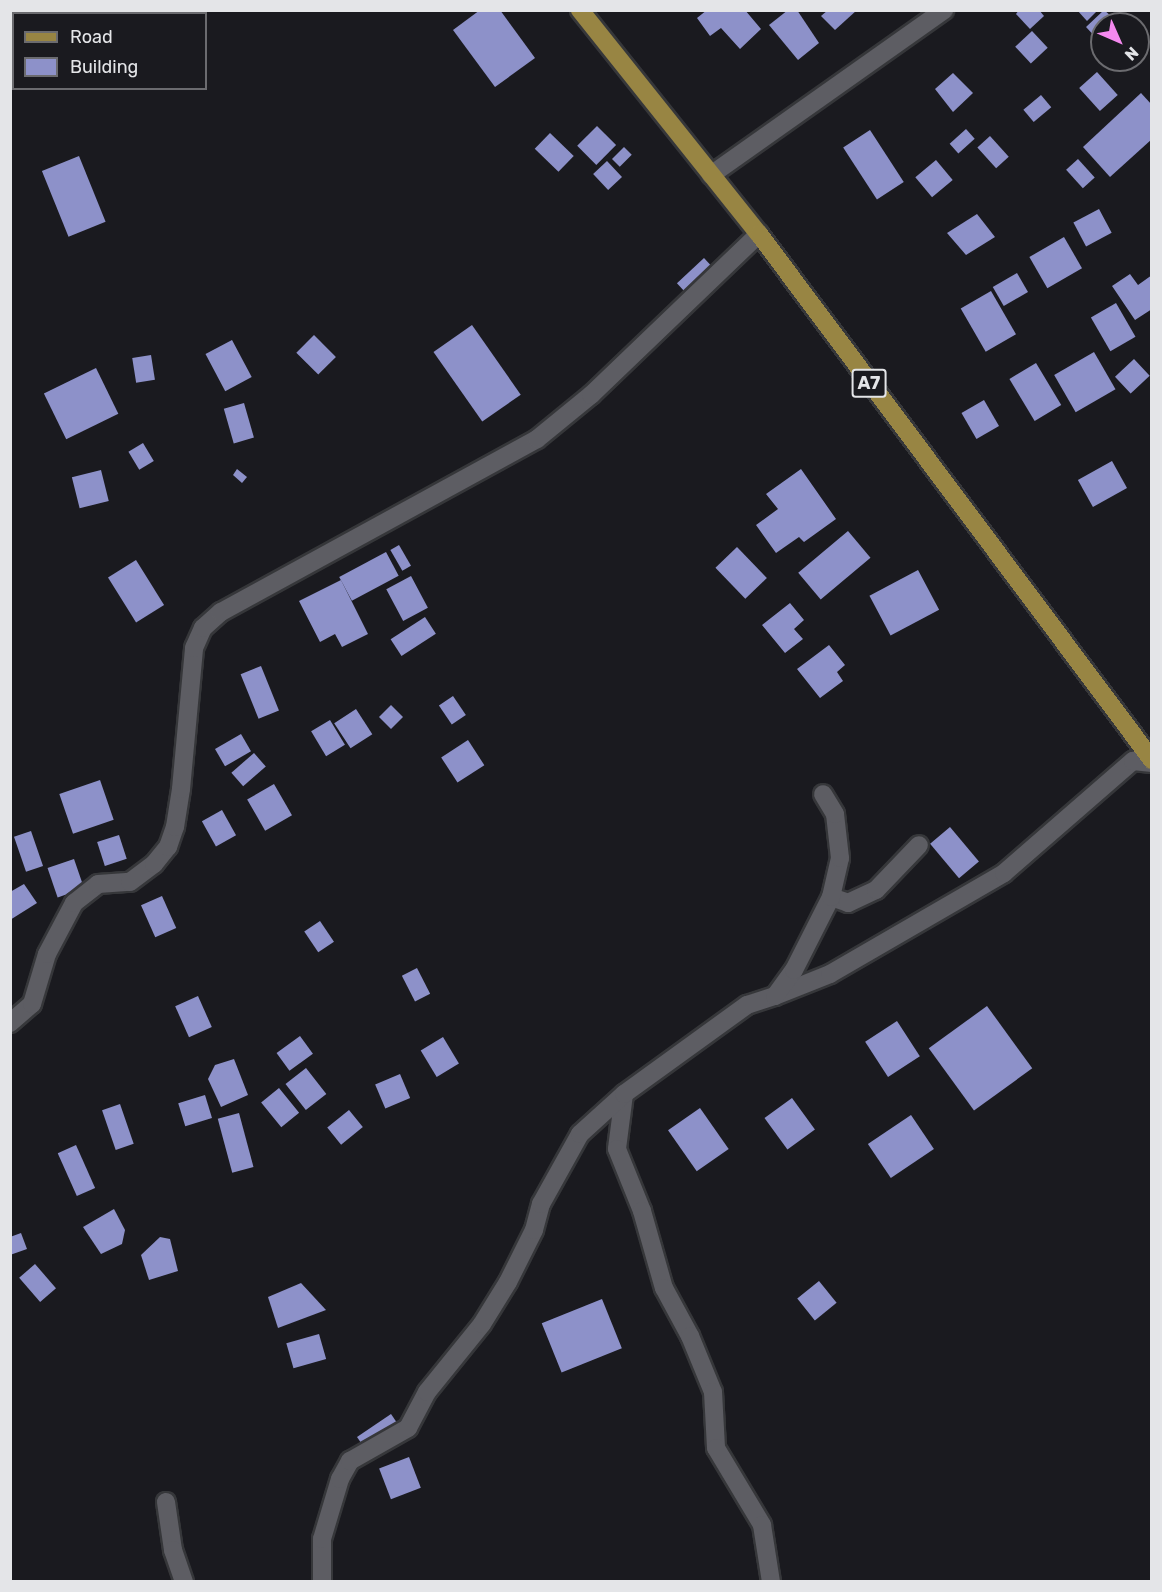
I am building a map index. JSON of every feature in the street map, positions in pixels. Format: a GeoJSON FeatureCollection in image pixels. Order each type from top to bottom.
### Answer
{"type":"FeatureCollection","features":[{"type":"Feature","properties":{"kind":"main road","name":"A7"},"geometry":{"type":"LineString","coordinates":[[580,10],[759,234],[1152,762]]}},
{"type":"Feature","properties":{"kind":"street"},"geometry":{"type":"LineString","coordinates":[[711,175],[944,10]]}},
{"type":"Feature","properties":{"kind":"street"},"geometry":{"type":"LineString","coordinates":[[10,1023],[32,1004],[47,954],[74,903],[98,884],[130,882],[154,864],[168,847],[175,827],[181,789],[194,648],[203,628],[221,612],[537,439],[591,395],[759,234]]}},
{"type":"Feature","properties":{"kind":"street"},"geometry":{"type":"LineString","coordinates":[[322,1581],[322,1539],[340,1479],[350,1461],[408,1428],[427,1392],[499,1298],[534,1230],[541,1204],[580,1134],[624,1094],[747,1005],[830,974],[1004,873],[1133,760],[1152,762]]}},
{"type":"Feature","properties":{"kind":"street"},"geometry":{"type":"LineString","coordinates":[[775,996],[794,970],[831,897],[840,858],[835,814],[823,794]]}},
{"type":"Feature","properties":{"kind":"street"},"geometry":{"type":"LineString","coordinates":[[831,897],[848,903],[876,890],[919,845]]}},
{"type":"Feature","properties":{"kind":"street"},"geometry":{"type":"LineString","coordinates":[[624,1094],[617,1149],[642,1211],[664,1288],[690,1336],[713,1392],[716,1448],[762,1525],[771,1581]]}},
{"type":"Feature","properties":{"kind":"street"},"geometry":{"type":"LineString","coordinates":[[166,1502],[173,1550],[184,1581]]}},
{"type":"Feature","properties":{"kind":"building"},"geometry":{"type":"Polygon","coordinates":[[[480,10],[500,10],[535,58],[495,87],[453,30],[480,10]]]}},
{"type":"Feature","properties":{"kind":"building"},"geometry":{"type":"Polygon","coordinates":[[[707,10],[745,10],[761,29],[740,49],[721,28],[710,36],[697,18],[707,10]]]}},
{"type":"Feature","properties":{"kind":"building"},"geometry":{"type":"Polygon","coordinates":[[[788,10],[797,10],[819,43],[798,60],[769,25],[788,10]]]}},
{"type":"Feature","properties":{"kind":"building"},"geometry":{"type":"Polygon","coordinates":[[[828,10],[857,10],[835,30],[821,16],[828,10]]]}},
{"type":"Feature","properties":{"kind":"building"},"geometry":{"type":"Polygon","coordinates":[[[1019,10],[1039,10],[1044,16],[1030,29],[1016,14],[1019,10]]]}},
{"type":"Feature","properties":{"kind":"building"},"geometry":{"type":"Polygon","coordinates":[[[1077,10],[1098,10],[1090,12],[1090,18],[1087,21],[1077,10]]]}},
{"type":"Feature","properties":{"kind":"building"},"geometry":{"type":"Polygon","coordinates":[[[1032,31],[1048,48],[1031,64],[1015,47],[1032,31]]]}},
{"type":"Feature","properties":{"kind":"building"},"geometry":{"type":"Polygon","coordinates":[[[1097,72],[1118,95],[1100,111],[1079,88],[1097,72]]]}},
{"type":"Feature","properties":{"kind":"building"},"geometry":{"type":"Polygon","coordinates":[[[953,73],[973,93],[953,112],[935,89],[953,73]]]}},
{"type":"Feature","properties":{"kind":"building"},"geometry":{"type":"Polygon","coordinates":[[[1141,93],[1152,105],[1152,139],[1110,177],[1083,147],[1141,93]]]}},
{"type":"Feature","properties":{"kind":"building"},"geometry":{"type":"Polygon","coordinates":[[[1041,95],[1051,107],[1034,122],[1023,110],[1041,95]]]}},
{"type":"Feature","properties":{"kind":"building"},"geometry":{"type":"Polygon","coordinates":[[[597,126],[616,145],[596,165],[577,146],[597,126]]]}},
{"type":"Feature","properties":{"kind":"building"},"geometry":{"type":"Polygon","coordinates":[[[966,129],[975,139],[958,153],[950,144],[966,129]]]}},
{"type":"Feature","properties":{"kind":"building"},"geometry":{"type":"Polygon","coordinates":[[[870,130],[904,182],[877,199],[843,147],[870,130]]]}},
{"type":"Feature","properties":{"kind":"building"},"geometry":{"type":"Polygon","coordinates":[[[550,133],[574,156],[558,172],[535,149],[550,133]]]}},
{"type":"Feature","properties":{"kind":"building"},"geometry":{"type":"Polygon","coordinates":[[[990,136],[1009,157],[996,168],[977,147],[990,136]]]}},
{"type":"Feature","properties":{"kind":"building"},"geometry":{"type":"Polygon","coordinates":[[[624,147],[632,155],[620,167],[612,159],[624,147]]]}},
{"type":"Feature","properties":{"kind":"building"},"geometry":{"type":"Polygon","coordinates":[[[79,156],[106,222],[69,237],[42,171],[79,156]]]}},
{"type":"Feature","properties":{"kind":"building"},"geometry":{"type":"Polygon","coordinates":[[[1078,159],[1095,178],[1083,188],[1066,170],[1078,159]]]}},
{"type":"Feature","properties":{"kind":"building"},"geometry":{"type":"Polygon","coordinates":[[[936,160],[953,180],[932,197],[915,177],[936,160]]]}},
{"type":"Feature","properties":{"kind":"building"},"geometry":{"type":"Polygon","coordinates":[[[607,161],[622,177],[608,190],[593,174],[607,161]]]}},
{"type":"Feature","properties":{"kind":"building"},"geometry":{"type":"Polygon","coordinates":[[[1099,209],[1112,233],[1086,246],[1073,223],[1099,209]]]}},
{"type":"Feature","properties":{"kind":"building"},"geometry":{"type":"Polygon","coordinates":[[[977,214],[995,237],[966,255],[947,233],[977,214]]]}},
{"type":"Feature","properties":{"kind":"building"},"geometry":{"type":"Polygon","coordinates":[[[1064,237],[1082,268],[1047,288],[1029,257],[1064,237]]]}},
{"type":"Feature","properties":{"kind":"building"},"geometry":{"type":"Polygon","coordinates":[[[704,258],[716,271],[689,296],[677,283],[704,258]]]}},
{"type":"Feature","properties":{"kind":"building"},"geometry":{"type":"Polygon","coordinates":[[[1017,273],[1028,292],[1004,306],[993,287],[1017,273]]]}},
{"type":"Feature","properties":{"kind":"building"},"geometry":{"type":"Polygon","coordinates":[[[1130,274],[1138,285],[1152,275],[1152,309],[1135,320],[1112,286],[1130,274]]]}},
{"type":"Feature","properties":{"kind":"building"},"geometry":{"type":"Polygon","coordinates":[[[991,291],[1016,334],[986,352],[961,308],[991,291]]]}},
{"type":"Feature","properties":{"kind":"building"},"geometry":{"type":"Polygon","coordinates":[[[1116,303],[1136,337],[1110,351],[1091,318],[1116,303]]]}},
{"type":"Feature","properties":{"kind":"building"},"geometry":{"type":"Polygon","coordinates":[[[472,325],[521,395],[482,422],[433,352],[472,325]]]}},
{"type":"Feature","properties":{"kind":"building"},"geometry":{"type":"Polygon","coordinates":[[[314,335],[336,357],[318,375],[296,353],[314,335]]]}},
{"type":"Feature","properties":{"kind":"building"},"geometry":{"type":"Polygon","coordinates":[[[232,340],[252,377],[225,391],[206,354],[232,340]]]}},
{"type":"Feature","properties":{"kind":"building"},"geometry":{"type":"Polygon","coordinates":[[[1094,352],[1116,389],[1076,412],[1054,375],[1094,352]]]}},
{"type":"Feature","properties":{"kind":"building"},"geometry":{"type":"Polygon","coordinates":[[[151,355],[155,380],[136,383],[132,358],[151,355]]]}},
{"type":"Feature","properties":{"kind":"building"},"geometry":{"type":"Polygon","coordinates":[[[1134,359],[1150,376],[1131,394],[1115,377],[1134,359]]]}},
{"type":"Feature","properties":{"kind":"building"},"geometry":{"type":"Polygon","coordinates":[[[1036,363],[1061,405],[1035,421],[1009,379],[1036,363]]]}},
{"type":"Feature","properties":{"kind":"building"},"geometry":{"type":"Polygon","coordinates":[[[96,368],[118,414],[66,439],[44,393],[96,368]]]}},
{"type":"Feature","properties":{"kind":"building"},"geometry":{"type":"Polygon","coordinates":[[[984,400],[999,426],[976,439],[961,413],[984,400]]]}},
{"type":"Feature","properties":{"kind":"building"},"geometry":{"type":"Polygon","coordinates":[[[244,403],[254,438],[234,443],[224,409],[244,403]]]}},
{"type":"Feature","properties":{"kind":"building"},"geometry":{"type":"Polygon","coordinates":[[[143,443],[154,461],[139,470],[128,452],[143,443]]]}},
{"type":"Feature","properties":{"kind":"building"},"geometry":{"type":"Polygon","coordinates":[[[1112,461],[1127,488],[1093,507],[1078,480],[1112,461]]]}},
{"type":"Feature","properties":{"kind":"building"},"geometry":{"type":"Polygon","coordinates":[[[237,469],[247,477],[242,483],[233,475],[237,469]]]}},
{"type":"Feature","properties":{"kind":"building"},"geometry":{"type":"Polygon","coordinates":[[[801,469],[836,519],[804,542],[799,537],[776,553],[756,525],[778,509],[766,494],[801,469]]]}},
{"type":"Feature","properties":{"kind":"building"},"geometry":{"type":"Polygon","coordinates":[[[101,470],[109,501],[80,508],[72,477],[101,470]]]}},
{"type":"Feature","properties":{"kind":"building"},"geometry":{"type":"Polygon","coordinates":[[[848,531],[870,558],[821,600],[798,573],[848,531]]]}},
{"type":"Feature","properties":{"kind":"building"},"geometry":{"type":"Polygon","coordinates":[[[399,545],[411,566],[402,571],[390,550],[399,545]]]}},
{"type":"Feature","properties":{"kind":"building"},"geometry":{"type":"Polygon","coordinates":[[[737,547],[767,578],[745,599],[715,568],[737,547]]]}},
{"type":"Feature","properties":{"kind":"building"},"geometry":{"type":"Polygon","coordinates":[[[386,552],[399,576],[352,601],[339,577],[386,552]]]}},
{"type":"Feature","properties":{"kind":"building"},"geometry":{"type":"Polygon","coordinates":[[[136,560],[164,605],[136,622],[108,577],[136,560]]]}},
{"type":"Feature","properties":{"kind":"building"},"geometry":{"type":"Polygon","coordinates":[[[918,570],[939,610],[891,636],[869,596],[918,570]]]}},
{"type":"Feature","properties":{"kind":"building"},"geometry":{"type":"Polygon","coordinates":[[[411,576],[428,608],[403,621],[386,589],[411,576]]]}},
{"type":"Feature","properties":{"kind":"building"},"geometry":{"type":"Polygon","coordinates":[[[341,580],[368,634],[342,647],[335,634],[320,642],[299,601],[341,580]]]}},
{"type":"Feature","properties":{"kind":"building"},"geometry":{"type":"Polygon","coordinates":[[[790,603],[804,620],[794,629],[803,639],[785,653],[762,625],[790,603]]]}},
{"type":"Feature","properties":{"kind":"building"},"geometry":{"type":"Polygon","coordinates":[[[425,617],[436,634],[402,656],[391,639],[425,617]]]}},
{"type":"Feature","properties":{"kind":"building"},"geometry":{"type":"Polygon","coordinates":[[[829,645],[845,665],[837,672],[843,681],[820,698],[797,669],[829,645]]]}},
{"type":"Feature","properties":{"kind":"building"},"geometry":{"type":"Polygon","coordinates":[[[261,666],[279,711],[259,719],[241,674],[261,666]]]}},
{"type":"Feature","properties":{"kind":"building"},"geometry":{"type":"Polygon","coordinates":[[[453,696],[466,715],[452,725],[439,706],[453,696]]]}},
{"type":"Feature","properties":{"kind":"building"},"geometry":{"type":"Polygon","coordinates":[[[391,705],[403,717],[391,729],[379,717],[391,705]]]}},
{"type":"Feature","properties":{"kind":"building"},"geometry":{"type":"Polygon","coordinates":[[[356,709],[372,734],[351,748],[334,723],[356,709]]]}},
{"type":"Feature","properties":{"kind":"building"},"geometry":{"type":"Polygon","coordinates":[[[330,720],[345,745],[326,756],[311,731],[330,720]]]}},
{"type":"Feature","properties":{"kind":"building"},"geometry":{"type":"Polygon","coordinates":[[[241,734],[251,751],[225,766],[215,749],[241,734]]]}},
{"type":"Feature","properties":{"kind":"building"},"geometry":{"type":"Polygon","coordinates":[[[468,740],[484,765],[458,783],[441,757],[468,740]]]}},
{"type":"Feature","properties":{"kind":"building"},"geometry":{"type":"Polygon","coordinates":[[[254,753],[266,767],[243,786],[231,773],[254,753]]]}},
{"type":"Feature","properties":{"kind":"building"},"geometry":{"type":"Polygon","coordinates":[[[100,780],[114,820],[73,834],[59,794],[100,780]]]}},
{"type":"Feature","properties":{"kind":"building"},"geometry":{"type":"Polygon","coordinates":[[[274,784],[292,815],[265,831],[247,799],[274,784]]]}},
{"type":"Feature","properties":{"kind":"building"},"geometry":{"type":"Polygon","coordinates":[[[222,810],[236,835],[216,847],[202,821],[222,810]]]}},
{"type":"Feature","properties":{"kind":"building"},"geometry":{"type":"Polygon","coordinates":[[[950,827],[979,861],[959,878],[930,844],[950,827]]]}},
{"type":"Feature","properties":{"kind":"building"},"geometry":{"type":"Polygon","coordinates":[[[31,831],[43,866],[26,872],[14,837],[31,831]]]}},
{"type":"Feature","properties":{"kind":"building"},"geometry":{"type":"Polygon","coordinates":[[[119,835],[127,859],[105,866],[97,842],[119,835]]]}},
{"type":"Feature","properties":{"kind":"building"},"geometry":{"type":"Polygon","coordinates":[[[74,859],[84,888],[58,897],[48,868],[74,859]]]}},
{"type":"Feature","properties":{"kind":"building"},"geometry":{"type":"Polygon","coordinates":[[[24,884],[37,903],[10,920],[10,892],[24,884]]]}},
{"type":"Feature","properties":{"kind":"building"},"geometry":{"type":"Polygon","coordinates":[[[162,896],[176,928],[155,937],[141,905],[162,896]]]}},
{"type":"Feature","properties":{"kind":"building"},"geometry":{"type":"Polygon","coordinates":[[[320,921],[334,942],[318,952],[304,932],[320,921]]]}},
{"type":"Feature","properties":{"kind":"building"},"geometry":{"type":"Polygon","coordinates":[[[417,968],[430,994],[415,1002],[402,976],[417,968]]]}},
{"type":"Feature","properties":{"kind":"building"},"geometry":{"type":"Polygon","coordinates":[[[198,996],[212,1027],[189,1037],[175,1006],[198,996]]]}},
{"type":"Feature","properties":{"kind":"building"},"geometry":{"type":"Polygon","coordinates":[[[987,1006],[1032,1068],[974,1111],[929,1048],[987,1006]]]}},
{"type":"Feature","properties":{"kind":"building"},"geometry":{"type":"Polygon","coordinates":[[[897,1021],[920,1056],[888,1077],[865,1042],[897,1021]]]}},
{"type":"Feature","properties":{"kind":"building"},"geometry":{"type":"Polygon","coordinates":[[[300,1036],[313,1054],[289,1071],[277,1053],[300,1036]]]}},
{"type":"Feature","properties":{"kind":"building"},"geometry":{"type":"Polygon","coordinates":[[[443,1037],[459,1064],[437,1077],[421,1050],[443,1037]]]}},
{"type":"Feature","properties":{"kind":"building"},"geometry":{"type":"Polygon","coordinates":[[[234,1059],[248,1095],[221,1107],[208,1079],[215,1065],[234,1059]]]}},
{"type":"Feature","properties":{"kind":"building"},"geometry":{"type":"Polygon","coordinates":[[[306,1068],[326,1094],[306,1110],[286,1084],[306,1068]]]}},
{"type":"Feature","properties":{"kind":"building"},"geometry":{"type":"Polygon","coordinates":[[[400,1074],[410,1098],[385,1108],[375,1085],[400,1074]]]}},
{"type":"Feature","properties":{"kind":"building"},"geometry":{"type":"Polygon","coordinates":[[[279,1088],[299,1113],[281,1127],[261,1102],[279,1088]]]}},
{"type":"Feature","properties":{"kind":"building"},"geometry":{"type":"Polygon","coordinates":[[[205,1095],[212,1118],[185,1126],[178,1103],[205,1095]]]}},
{"type":"Feature","properties":{"kind":"building"},"geometry":{"type":"Polygon","coordinates":[[[792,1098],[815,1130],[787,1150],[764,1118],[792,1098]]]}},
{"type":"Feature","properties":{"kind":"building"},"geometry":{"type":"Polygon","coordinates":[[[120,1104],[134,1144],[116,1150],[102,1110],[120,1104]]]}},
{"type":"Feature","properties":{"kind":"building"},"geometry":{"type":"Polygon","coordinates":[[[700,1108],[729,1149],[697,1171],[668,1130],[700,1108]]]}},
{"type":"Feature","properties":{"kind":"building"},"geometry":{"type":"Polygon","coordinates":[[[349,1110],[363,1127],[341,1145],[327,1128],[349,1110]]]}},
{"type":"Feature","properties":{"kind":"building"},"geometry":{"type":"Polygon","coordinates":[[[239,1113],[253,1167],[232,1173],[218,1119],[239,1113]]]}},
{"type":"Feature","properties":{"kind":"building"},"geometry":{"type":"Polygon","coordinates":[[[911,1115],[934,1149],[891,1178],[868,1144],[911,1115]]]}},
{"type":"Feature","properties":{"kind":"building"},"geometry":{"type":"Polygon","coordinates":[[[76,1145],[95,1188],[77,1196],[58,1153],[76,1145]]]}},
{"type":"Feature","properties":{"kind":"building"},"geometry":{"type":"Polygon","coordinates":[[[114,1209],[125,1230],[122,1244],[101,1254],[83,1227],[114,1209]]]}},
{"type":"Feature","properties":{"kind":"building"},"geometry":{"type":"Polygon","coordinates":[[[21,1233],[27,1249],[10,1255],[10,1237],[21,1233]]]}},
{"type":"Feature","properties":{"kind":"building"},"geometry":{"type":"Polygon","coordinates":[[[160,1237],[170,1239],[178,1271],[149,1280],[141,1255],[160,1237]]]}},
{"type":"Feature","properties":{"kind":"building"},"geometry":{"type":"Polygon","coordinates":[[[35,1264],[56,1288],[40,1302],[19,1278],[35,1264]]]}},
{"type":"Feature","properties":{"kind":"building"},"geometry":{"type":"Polygon","coordinates":[[[819,1281],[837,1303],[815,1320],[797,1299],[819,1281]]]}},
{"type":"Feature","properties":{"kind":"building"},"geometry":{"type":"Polygon","coordinates":[[[301,1283],[326,1310],[278,1328],[268,1297],[301,1283]]]}},
{"type":"Feature","properties":{"kind":"building"},"geometry":{"type":"Polygon","coordinates":[[[602,1299],[622,1348],[562,1372],[542,1323],[602,1299]]]}},
{"type":"Feature","properties":{"kind":"building"},"geometry":{"type":"Polygon","coordinates":[[[319,1334],[326,1359],[293,1368],[286,1343],[319,1334]]]}},
{"type":"Feature","properties":{"kind":"building"},"geometry":{"type":"Polygon","coordinates":[[[391,1414],[399,1426],[365,1449],[357,1437],[391,1414]]]}},
{"type":"Feature","properties":{"kind":"building"},"geometry":{"type":"Polygon","coordinates":[[[409,1457],[421,1488],[391,1499],[379,1468],[409,1457]]]}}]}
